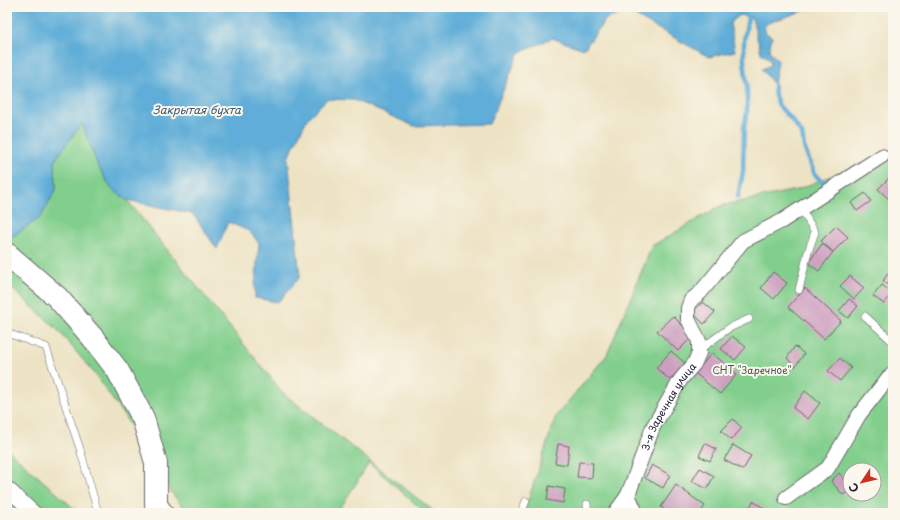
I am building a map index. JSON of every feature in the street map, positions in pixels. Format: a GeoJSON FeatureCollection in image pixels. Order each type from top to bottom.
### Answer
{"type":"FeatureCollection","features":[{"type":"Feature","properties":{"kind":"main road"},"geometry":{"type":"LineString","coordinates":[[7,254],[57,297],[93,338],[118,371],[143,418],[154,455],[156,463],[156,510]]}},
{"type":"Feature","properties":{"kind":"street","name":"3-я Заречная улица"},"geometry":{"type":"LineString","coordinates":[[615,513],[628,495],[653,427],[681,379],[694,364],[700,353],[699,341],[688,319],[688,308],[691,300],[700,293],[743,241],[782,221],[882,156]]}},
{"type":"Feature","properties":{"kind":"street"},"geometry":{"type":"LineString","coordinates":[[786,498],[828,468],[859,415],[888,378],[893,374]]}},
{"type":"Feature","properties":{"kind":"street"},"geometry":{"type":"LineString","coordinates":[[7,488],[34,513]]}},
{"type":"Feature","properties":{"kind":"street"},"geometry":{"type":"LineString","coordinates":[[628,495],[636,513]]}},
{"type":"Feature","properties":{"kind":"lane"},"geometry":{"type":"LineString","coordinates":[[799,290],[808,252],[815,232],[801,209]]}},
{"type":"Feature","properties":{"kind":"lane"},"geometry":{"type":"LineString","coordinates":[[865,316],[893,342]]}},
{"type":"Feature","properties":{"kind":"lane"},"geometry":{"type":"LineString","coordinates":[[700,353],[702,348],[729,328],[749,319]]}},
{"type":"Feature","properties":{"kind":"lane"},"geometry":{"type":"LineString","coordinates":[[7,332],[46,347],[80,449],[98,513]]}},
{"type":"Feature","properties":{"kind":"lane"},"geometry":{"type":"LineString","coordinates":[[521,513],[526,500]]}},
{"type":"Feature","properties":{"kind":"lane"},"geometry":{"type":"LineString","coordinates":[[587,504],[588,513]]}},
{"type":"Feature","properties":{"kind":"green space"},"geometry":{"type":"Polygon","coordinates":[[[82,123],[98,166],[111,188],[127,200],[284,394],[436,513],[426,513],[369,463],[337,513],[188,513],[174,496],[129,423],[95,374],[57,329],[7,284],[7,240],[41,217],[56,189],[55,160],[82,123]]]}},
{"type":"Feature","properties":{"kind":"green space","name":"СНТ \"Заречное\""},"geometry":{"type":"Polygon","coordinates":[[[893,151],[893,513],[524,513],[556,416],[607,355],[652,246],[720,206],[796,190],[893,151]]]}},
{"type":"Feature","properties":{"kind":"green space"},"geometry":{"type":"Polygon","coordinates":[[[7,449],[79,513],[7,513],[7,449]]]}},
{"type":"Feature","properties":{"kind":"water","name":"Закрытая бухта"},"geometry":{"type":"Polygon","coordinates":[[[7,7],[815,7],[768,23],[764,27],[766,33],[772,37],[769,50],[778,61],[774,85],[762,69],[771,65],[770,59],[761,53],[752,18],[740,15],[730,23],[735,51],[709,57],[628,12],[606,19],[584,49],[552,38],[519,53],[489,124],[414,126],[354,100],[327,99],[307,119],[288,158],[300,277],[278,302],[255,298],[259,243],[249,231],[228,222],[217,249],[193,214],[127,200],[111,188],[98,166],[82,123],[55,160],[56,189],[41,217],[7,240],[7,7]]]}},
{"type":"Feature","properties":{"kind":"building"},"geometry":{"type":"Polygon","coordinates":[[[889,178],[893,182],[893,198],[891,201],[878,189],[889,178]]]}},
{"type":"Feature","properties":{"kind":"building"},"geometry":{"type":"Polygon","coordinates":[[[865,193],[871,201],[857,211],[851,203],[865,193]]]}},
{"type":"Feature","properties":{"kind":"building"},"geometry":{"type":"Polygon","coordinates":[[[836,226],[848,237],[833,252],[821,241],[836,226]]]}},
{"type":"Feature","properties":{"kind":"building"},"geometry":{"type":"Polygon","coordinates":[[[822,244],[833,252],[819,271],[808,263],[822,244]]]}},
{"type":"Feature","properties":{"kind":"building"},"geometry":{"type":"Polygon","coordinates":[[[890,270],[893,272],[893,288],[883,281],[890,270]]]}},
{"type":"Feature","properties":{"kind":"building"},"geometry":{"type":"Polygon","coordinates":[[[773,272],[787,283],[774,299],[761,288],[773,272]]]}},
{"type":"Feature","properties":{"kind":"building"},"geometry":{"type":"Polygon","coordinates":[[[850,276],[864,288],[854,299],[840,286],[850,276]]]}},
{"type":"Feature","properties":{"kind":"building"},"geometry":{"type":"Polygon","coordinates":[[[882,285],[892,293],[884,304],[873,296],[882,285]]]}},
{"type":"Feature","properties":{"kind":"building"},"geometry":{"type":"Polygon","coordinates":[[[805,288],[841,321],[824,339],[788,307],[805,288]]]}},
{"type":"Feature","properties":{"kind":"building"},"geometry":{"type":"Polygon","coordinates":[[[849,299],[858,306],[848,318],[839,311],[849,299]]]}},
{"type":"Feature","properties":{"kind":"building"},"geometry":{"type":"Polygon","coordinates":[[[703,302],[715,312],[704,324],[692,312],[703,302]]]}},
{"type":"Feature","properties":{"kind":"building"},"geometry":{"type":"Polygon","coordinates":[[[673,316],[693,336],[678,351],[657,331],[673,316]]]}},
{"type":"Feature","properties":{"kind":"building"},"geometry":{"type":"Polygon","coordinates":[[[732,336],[746,347],[735,360],[721,349],[732,336]]]}},
{"type":"Feature","properties":{"kind":"building"},"geometry":{"type":"Polygon","coordinates":[[[795,346],[804,354],[795,367],[787,358],[795,346]]]}},
{"type":"Feature","properties":{"kind":"building"},"geometry":{"type":"Polygon","coordinates":[[[671,351],[685,363],[670,380],[656,368],[671,351]]]}},
{"type":"Feature","properties":{"kind":"building"},"geometry":{"type":"Polygon","coordinates":[[[712,353],[737,374],[720,394],[695,373],[712,353]]]}},
{"type":"Feature","properties":{"kind":"building"},"geometry":{"type":"Polygon","coordinates":[[[840,358],[851,368],[840,381],[828,371],[840,358]]]}},
{"type":"Feature","properties":{"kind":"building"},"geometry":{"type":"Polygon","coordinates":[[[805,391],[820,403],[808,419],[793,408],[805,391]]]}},
{"type":"Feature","properties":{"kind":"building"},"geometry":{"type":"Polygon","coordinates":[[[733,419],[742,428],[731,440],[721,431],[733,419]]]}},
{"type":"Feature","properties":{"kind":"building"},"geometry":{"type":"Polygon","coordinates":[[[705,443],[716,449],[710,461],[699,456],[705,443]]]}},
{"type":"Feature","properties":{"kind":"building"},"geometry":{"type":"Polygon","coordinates":[[[558,444],[569,446],[567,465],[555,463],[558,444]]]}},
{"type":"Feature","properties":{"kind":"building"},"geometry":{"type":"Polygon","coordinates":[[[733,445],[751,456],[743,470],[724,460],[733,445]]]}},
{"type":"Feature","properties":{"kind":"building"},"geometry":{"type":"Polygon","coordinates":[[[579,462],[593,463],[592,478],[577,477],[579,462]]]}},
{"type":"Feature","properties":{"kind":"building"},"geometry":{"type":"Polygon","coordinates":[[[652,465],[670,475],[663,488],[645,478],[652,465]]]}},
{"type":"Feature","properties":{"kind":"building"},"geometry":{"type":"Polygon","coordinates":[[[700,468],[714,476],[707,489],[692,481],[700,468]]]}},
{"type":"Feature","properties":{"kind":"building"},"geometry":{"type":"Polygon","coordinates":[[[839,473],[842,477],[842,494],[831,481],[839,473]]]}},
{"type":"Feature","properties":{"kind":"building"},"geometry":{"type":"Polygon","coordinates":[[[676,485],[705,506],[700,513],[669,513],[661,507],[676,485]]]}},
{"type":"Feature","properties":{"kind":"building"},"geometry":{"type":"Polygon","coordinates":[[[549,486],[565,489],[563,503],[547,500],[549,486]]]}},
{"type":"Feature","properties":{"kind":"building"},"geometry":{"type":"Polygon","coordinates":[[[753,501],[765,509],[762,513],[747,513],[753,501]]]}},
{"type":"Feature","properties":{"kind":"waterway"},"geometry":{"type":"LineString","coordinates":[[738,197],[743,172],[744,128],[747,112],[744,40],[748,17]]}},
{"type":"Feature","properties":{"kind":"waterway"},"geometry":{"type":"LineString","coordinates":[[774,85],[775,96],[779,106],[802,134],[804,147],[815,175],[829,187]]}}]}
